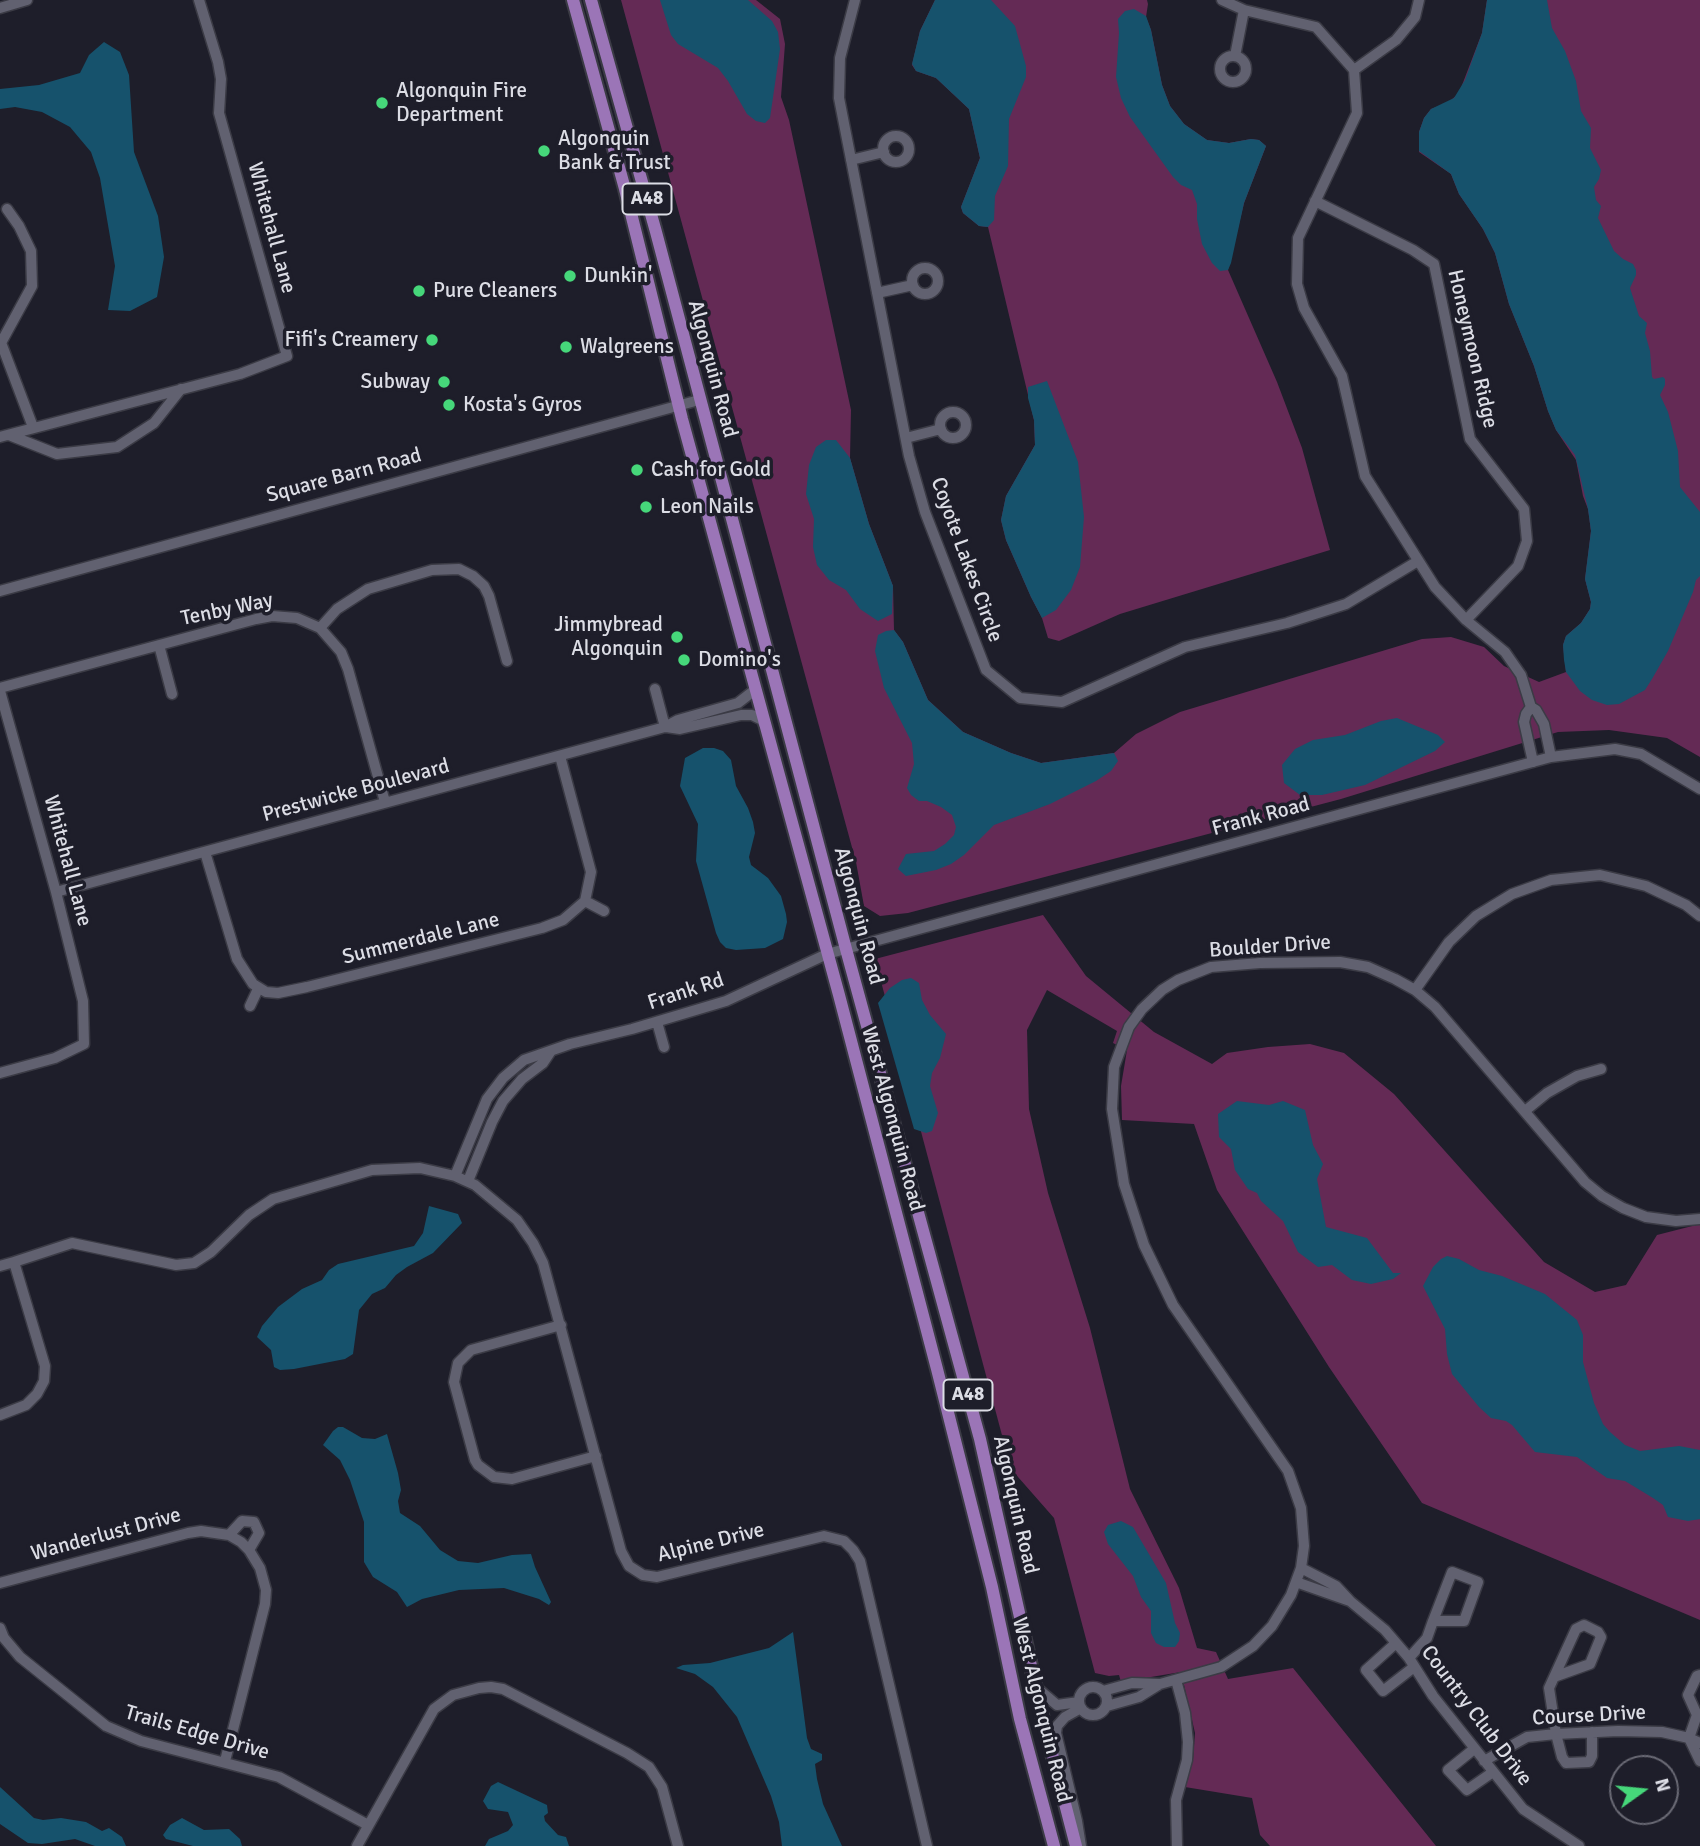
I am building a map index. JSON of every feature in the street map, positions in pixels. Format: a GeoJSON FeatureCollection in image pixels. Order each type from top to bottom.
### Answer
{"type":"FeatureCollection","features":[{"type":"Feature","properties":{"kind":"main road","name":"Algonquin Road"},"geometry":{"type":"LineString","coordinates":[[573,0],[625,189],[679,405]]}},
{"type":"Feature","properties":{"kind":"main road","name":"Algonquin Road"},"geometry":{"type":"LineString","coordinates":[[591,0],[635,154],[846,949],[980,1438],[1037,1688],[1078,1846]]}},
{"type":"Feature","properties":{"kind":"main road","name":"West Algonquin Road"},"geometry":{"type":"LineString","coordinates":[[679,405],[957,1443],[1020,1719],[1054,1846]]}},
{"type":"Feature","properties":{"kind":"street"},"geometry":{"type":"LineString","coordinates":[[0,8],[27,0]]}},
{"type":"Feature","properties":{"kind":"street","name":"Whitehall Lane"},"geometry":{"type":"LineString","coordinates":[[4,435],[240,374],[287,356],[219,113],[221,79],[218,62],[199,0]]}},
{"type":"Feature","properties":{"kind":"street","name":"Coyote Lakes Circle"},"geometry":{"type":"LineString","coordinates":[[855,0],[839,58],[839,98],[877,293],[906,438],[925,512],[986,670],[1020,698],[1062,702],[1185,648],[1287,623],[1346,604],[1418,561]]}},
{"type":"Feature","properties":{"kind":"street"},"geometry":{"type":"LineString","coordinates":[[1222,0],[1244,10],[1316,27],[1354,70],[1357,113],[1298,238],[1297,284],[1304,308],[1342,376],[1365,476],[1435,587],[1466,620],[1505,652],[1521,675],[1534,708],[1544,724],[1551,757]]}},
{"type":"Feature","properties":{"kind":"street"},"geometry":{"type":"LineString","coordinates":[[1354,70],[1396,40],[1415,17],[1419,0]]}},
{"type":"Feature","properties":{"kind":"street"},"geometry":{"type":"LineString","coordinates":[[1235,57],[1244,10]]}},
{"type":"Feature","properties":{"kind":"street"},"geometry":{"type":"LineString","coordinates":[[851,160],[884,152]]}},
{"type":"Feature","properties":{"kind":"street","name":"Honeymoon Ridge"},"geometry":{"type":"LineString","coordinates":[[1315,201],[1413,250],[1434,264],[1470,439],[1524,509],[1527,541],[1518,566],[1466,620]]}},
{"type":"Feature","properties":{"kind":"street"},"geometry":{"type":"LineString","coordinates":[[6,209],[19,226],[31,251],[32,286],[1,341],[33,427]]}},
{"type":"Feature","properties":{"kind":"street"},"geometry":{"type":"LineString","coordinates":[[877,293],[913,285]]}},
{"type":"Feature","properties":{"kind":"street","name":"Whitehall Lane"},"geometry":{"type":"LineString","coordinates":[[4,435],[57,454],[117,447],[154,423],[181,389]]}},
{"type":"Feature","properties":{"kind":"street","name":"Square Barn Road"},"geometry":{"type":"LineString","coordinates":[[0,591],[699,400]]}},
{"type":"Feature","properties":{"kind":"street"},"geometry":{"type":"LineString","coordinates":[[906,438],[941,429]]}},
{"type":"Feature","properties":{"kind":"street"},"geometry":{"type":"LineString","coordinates":[[385,802],[348,669],[341,652],[320,628],[337,609],[368,589],[432,570],[459,569],[484,586],[507,661]]}},
{"type":"Feature","properties":{"kind":"street","name":"Tenby Way"},"geometry":{"type":"LineString","coordinates":[[0,690],[272,616],[297,618],[320,628]]}},
{"type":"Feature","properties":{"kind":"street"},"geometry":{"type":"LineString","coordinates":[[159,645],[172,694]]}},
{"type":"Feature","properties":{"kind":"street"},"geometry":{"type":"LineString","coordinates":[[655,689],[665,727]]}},
{"type":"Feature","properties":{"kind":"street","name":"Prestwicke Boulevard"},"geometry":{"type":"LineString","coordinates":[[56,892],[665,727],[678,720],[738,704],[756,689]]}},
{"type":"Feature","properties":{"kind":"street","name":"Whitehall Lane"},"geometry":{"type":"LineString","coordinates":[[0,690],[83,1001],[85,1044],[55,1058],[0,1073]]}},
{"type":"Feature","properties":{"kind":"street"},"geometry":{"type":"LineString","coordinates":[[1533,762],[1524,722],[1526,714],[1534,708]]}},
{"type":"Feature","properties":{"kind":"street","name":"Prestwicke Boulevard"},"geometry":{"type":"LineString","coordinates":[[665,727],[680,729],[751,715],[761,720],[767,728]]}},
{"type":"Feature","properties":{"kind":"street","name":"Frank Road"},"geometry":{"type":"LineString","coordinates":[[827,954],[1551,757],[1615,748],[1641,754],[1700,789]]}},
{"type":"Feature","properties":{"kind":"street"},"geometry":{"type":"LineString","coordinates":[[560,756],[591,872],[585,901],[604,911]]}},
{"type":"Feature","properties":{"kind":"street"},"geometry":{"type":"LineString","coordinates":[[205,852],[237,959],[258,989],[250,1006]]}},
{"type":"Feature","properties":{"kind":"street"},"geometry":{"type":"LineString","coordinates":[[1415,990],[1449,942],[1476,916],[1512,894],[1551,880],[1600,875],[1646,886],[1686,905],[1700,916]]}},
{"type":"Feature","properties":{"kind":"street","name":"Summerdale Lane"},"geometry":{"type":"LineString","coordinates":[[258,989],[278,993],[307,987],[542,928],[563,920],[585,901]]}},
{"type":"Feature","properties":{"kind":"street","name":"Frank Rd"},"geometry":{"type":"LineString","coordinates":[[455,1176],[487,1099],[519,1064],[535,1054],[726,1001],[827,954]]}},
{"type":"Feature","properties":{"kind":"street","name":"Boulder Drive"},"geometry":{"type":"LineString","coordinates":[[1160,1684],[1139,1698],[1107,1706],[1097,1715],[1088,1715],[1080,1705],[1081,1694],[1087,1689],[1096,1688],[1103,1692],[1132,1683],[1160,1684],[1176,1680],[1221,1667],[1253,1646],[1282,1612],[1301,1567],[1304,1546],[1303,1517],[1288,1471],[1181,1318],[1157,1275],[1124,1184],[1111,1099],[1114,1067],[1125,1035],[1142,1009],[1162,989],[1211,967],[1340,962],[1368,967],[1415,990],[1444,1018],[1585,1182],[1609,1201],[1629,1212],[1657,1219],[1700,1219]]}},
{"type":"Feature","properties":{"kind":"street"},"geometry":{"type":"LineString","coordinates":[[657,1022],[664,1047]]}},
{"type":"Feature","properties":{"kind":"street","name":"Frank Rd"},"geometry":{"type":"LineString","coordinates":[[468,1181],[503,1101],[522,1079],[543,1063],[551,1051]]}},
{"type":"Feature","properties":{"kind":"street"},"geometry":{"type":"LineString","coordinates":[[1525,1111],[1547,1093],[1577,1076],[1601,1069]]}},
{"type":"Feature","properties":{"kind":"street","name":"Alpine Drive"},"geometry":{"type":"LineString","coordinates":[[14,1262],[72,1243],[176,1265],[194,1263],[211,1252],[249,1215],[273,1199],[299,1190],[372,1170],[420,1168],[468,1181],[510,1213],[533,1243],[547,1273],[623,1557],[633,1570],[643,1575],[663,1576],[824,1536],[844,1541],[853,1550],[860,1561],[927,1846]]}},
{"type":"Feature","properties":{"kind":"street"},"geometry":{"type":"LineString","coordinates":[[0,1266],[14,1262],[45,1366],[44,1381],[37,1394],[26,1405],[0,1415]]}},
{"type":"Feature","properties":{"kind":"street"},"geometry":{"type":"LineString","coordinates":[[561,1325],[471,1350],[460,1359],[455,1369],[454,1382],[475,1460],[494,1477],[512,1479],[596,1456]]}},
{"type":"Feature","properties":{"kind":"street"},"geometry":{"type":"LineString","coordinates":[[225,1761],[265,1604],[263,1579],[249,1550],[229,1535],[242,1521],[254,1522],[259,1533],[249,1550]]}},
{"type":"Feature","properties":{"kind":"street","name":"Wanderlust Drive"},"geometry":{"type":"LineString","coordinates":[[0,1583],[188,1532],[229,1535]]}},
{"type":"Feature","properties":{"kind":"street","name":"Country Club Drive"},"geometry":{"type":"LineString","coordinates":[[1301,1567],[1336,1586],[1350,1601]]}},
{"type":"Feature","properties":{"kind":"street"},"geometry":{"type":"LineString","coordinates":[[1396,1643],[1366,1670],[1383,1691],[1411,1662],[1427,1638],[1433,1622],[1452,1572],[1478,1582],[1464,1620],[1433,1622]]}},
{"type":"Feature","properties":{"kind":"street","name":"Country Club Drive"},"geometry":{"type":"LineString","coordinates":[[1296,1582],[1350,1601],[1367,1612],[1396,1643],[1433,1696],[1523,1809],[1571,1844]]}},
{"type":"Feature","properties":{"kind":"street"},"geometry":{"type":"LineString","coordinates":[[1554,1677],[1590,1664],[1601,1637],[1598,1632],[1584,1625],[1576,1629],[1554,1677],[1549,1689],[1556,1734],[1566,1763],[1589,1762],[1592,1756],[1592,1732]]}},
{"type":"Feature","properties":{"kind":"street","name":"Trails Edge Drive"},"geometry":{"type":"LineString","coordinates":[[0,1628],[4,1638],[20,1657],[106,1726],[141,1741],[279,1777],[368,1825]]}},
{"type":"Feature","properties":{"kind":"street"},"geometry":{"type":"LineString","coordinates":[[1700,1675],[1696,1676],[1688,1695],[1698,1714],[1689,1738],[1700,1761]]}},
{"type":"Feature","properties":{"kind":"street"},"geometry":{"type":"LineString","coordinates":[[1176,1680],[1185,1713],[1188,1742],[1187,1760],[1176,1800],[1177,1846]]}},
{"type":"Feature","properties":{"kind":"street"},"geometry":{"type":"LineString","coordinates":[[357,1846],[434,1709],[453,1695],[472,1689],[491,1688],[513,1695],[649,1767],[662,1787],[678,1846]]}},
{"type":"Feature","properties":{"kind":"street","name":"Boulder Drive"},"geometry":{"type":"LineString","coordinates":[[1037,1688],[1057,1705],[1080,1705]]}},
{"type":"Feature","properties":{"kind":"street"},"geometry":{"type":"LineString","coordinates":[[1103,1692],[1107,1697],[1107,1706]]}},
{"type":"Feature","properties":{"kind":"street","name":"Boulder Drive"},"geometry":{"type":"LineString","coordinates":[[1078,1846],[1077,1821],[1056,1733],[1057,1726],[1080,1705]]}},
{"type":"Feature","properties":{"kind":"street","name":"Course Drive"},"geometry":{"type":"LineString","coordinates":[[1484,1761],[1527,1737],[1556,1734],[1662,1732],[1700,1743]]}},
{"type":"Feature","properties":{"kind":"street"},"geometry":{"type":"LineString","coordinates":[[1474,1749],[1448,1770],[1467,1790],[1493,1772]]}},
{"type":"Feature","properties":{"kind":"shaded area"},"geometry":{"type":"Polygon","coordinates":[[[621,0],[756,0],[780,19],[785,44],[781,97],[789,120],[851,410],[850,458],[869,524],[893,586],[894,630],[903,642],[928,700],[963,732],[1041,763],[1114,753],[1136,734],[1180,712],[1422,639],[1451,637],[1484,647],[1504,666],[1539,682],[1566,672],[1563,645],[1566,636],[1581,623],[1590,609],[1591,602],[1585,579],[1591,531],[1576,460],[1556,430],[1548,411],[1534,366],[1509,304],[1495,253],[1483,229],[1459,194],[1451,174],[1419,152],[1419,132],[1431,109],[1449,102],[1459,93],[1482,33],[1487,0],[1700,0],[1700,757],[1667,738],[1609,730],[1558,732],[1341,799],[908,913],[880,916],[864,906],[856,862],[621,0]]]}},
{"type":"Feature","properties":{"kind":"shaded area"},"geometry":{"type":"Polygon","coordinates":[[[935,0],[1147,0],[1146,17],[1162,85],[1170,106],[1184,124],[1207,140],[1229,143],[1251,139],[1259,140],[1266,146],[1244,203],[1228,270],[1277,382],[1302,448],[1330,550],[1120,614],[1059,641],[1048,638],[1042,618],[1006,540],[1001,520],[1006,496],[1035,445],[1034,420],[988,227],[979,226],[963,213],[961,207],[980,158],[969,109],[936,78],[916,71],[912,65],[920,31],[935,0]]]}},
{"type":"Feature","properties":{"kind":"shaded area"},"geometry":{"type":"Polygon","coordinates":[[[1043,915],[1086,976],[1154,1032],[1212,1064],[1227,1053],[1268,1047],[1310,1044],[1344,1053],[1394,1094],[1544,1262],[1595,1292],[1626,1285],[1657,1235],[1700,1224],[1700,1620],[1422,1503],[1329,1367],[1217,1190],[1194,1124],[1122,1120],[1121,1086],[1127,1050],[1113,1043],[1117,1031],[1047,990],[1027,1030],[1029,1109],[1048,1193],[1090,1328],[1130,1489],[1179,1588],[1197,1648],[1216,1652],[1228,1679],[1293,1668],[1436,1846],[1270,1846],[1260,1835],[1252,1798],[1185,1787],[1193,1759],[1195,1733],[1181,1672],[1121,1682],[1119,1675],[1095,1673],[1054,1518],[1011,1469],[875,959],[1043,915]]]}},
{"type":"Feature","properties":{"kind":"water"},"geometry":{"type":"Polygon","coordinates":[[[660,0],[748,0],[772,21],[778,32],[780,49],[770,118],[765,123],[756,121],[747,114],[718,68],[678,44],[671,35],[660,0]]]}},
{"type":"Feature","properties":{"kind":"water"},"geometry":{"type":"Polygon","coordinates":[[[935,0],[991,0],[1015,26],[1026,66],[1026,77],[1009,119],[1008,166],[995,196],[994,220],[988,227],[979,226],[963,213],[961,207],[980,158],[969,109],[936,78],[916,71],[912,64],[920,31],[935,0]]]}},
{"type":"Feature","properties":{"kind":"water"},"geometry":{"type":"Polygon","coordinates":[[[1487,0],[1547,0],[1552,28],[1565,51],[1576,81],[1581,111],[1591,128],[1590,148],[1601,170],[1594,187],[1596,200],[1601,206],[1598,218],[1614,251],[1633,264],[1636,270],[1630,288],[1639,316],[1647,323],[1645,333],[1650,351],[1652,377],[1665,379],[1660,395],[1668,412],[1678,451],[1680,487],[1700,512],[1700,576],[1696,580],[1668,651],[1652,679],[1645,690],[1619,704],[1607,705],[1592,700],[1580,691],[1566,672],[1563,645],[1566,636],[1581,623],[1590,609],[1591,602],[1585,579],[1591,531],[1575,455],[1556,430],[1548,411],[1534,366],[1509,304],[1495,253],[1483,229],[1459,194],[1451,174],[1419,151],[1419,132],[1424,118],[1431,109],[1454,98],[1465,80],[1482,33],[1487,0]]]}},
{"type":"Feature","properties":{"kind":"water"},"geometry":{"type":"Polygon","coordinates":[[[1134,9],[1146,16],[1162,85],[1170,106],[1184,124],[1207,140],[1229,143],[1251,139],[1259,140],[1266,146],[1244,203],[1228,270],[1220,271],[1212,263],[1202,244],[1197,204],[1192,190],[1173,177],[1130,117],[1121,98],[1116,77],[1118,19],[1125,11],[1134,9]]]}},
{"type":"Feature","properties":{"kind":"water"},"geometry":{"type":"Polygon","coordinates":[[[104,42],[120,52],[129,75],[134,152],[158,216],[164,257],[157,297],[130,311],[108,310],[115,266],[100,178],[91,152],[70,127],[42,112],[15,107],[0,109],[0,89],[39,85],[80,73],[89,55],[104,42]]]}},
{"type":"Feature","properties":{"kind":"water"},"geometry":{"type":"Polygon","coordinates":[[[1047,381],[1078,462],[1084,517],[1080,567],[1071,590],[1056,610],[1042,618],[1006,540],[1001,520],[1006,496],[1035,445],[1028,387],[1047,381]]]}},
{"type":"Feature","properties":{"kind":"water"},"geometry":{"type":"Polygon","coordinates":[[[826,440],[836,440],[850,458],[869,524],[893,586],[892,614],[878,621],[860,609],[846,590],[829,580],[817,565],[813,547],[814,519],[806,494],[809,465],[816,447],[826,440]]]}},
{"type":"Feature","properties":{"kind":"water"},"geometry":{"type":"Polygon","coordinates":[[[894,630],[903,642],[928,700],[963,732],[1041,763],[1114,753],[1118,761],[1111,771],[1096,781],[1050,804],[994,825],[951,864],[906,876],[898,869],[906,854],[934,851],[954,835],[956,827],[952,815],[927,801],[919,801],[907,788],[914,764],[912,743],[884,688],[875,651],[878,635],[894,630]]]}},
{"type":"Feature","properties":{"kind":"water"},"geometry":{"type":"Polygon","coordinates":[[[1397,718],[1438,735],[1445,742],[1435,751],[1365,785],[1322,795],[1300,795],[1284,783],[1282,765],[1295,749],[1313,740],[1345,735],[1381,721],[1397,718]]]}},
{"type":"Feature","properties":{"kind":"water"},"geometry":{"type":"Polygon","coordinates":[[[703,748],[723,751],[731,760],[736,786],[753,822],[755,833],[749,857],[751,865],[768,878],[781,896],[787,922],[783,939],[765,948],[726,948],[716,933],[696,861],[698,824],[680,786],[685,758],[703,748]]]}},
{"type":"Feature","properties":{"kind":"water"},"geometry":{"type":"Polygon","coordinates":[[[911,978],[919,983],[922,1000],[930,1015],[946,1034],[930,1086],[938,1113],[932,1131],[926,1133],[914,1129],[878,1003],[890,988],[911,978]]]}},
{"type":"Feature","properties":{"kind":"water"},"geometry":{"type":"Polygon","coordinates":[[[1237,1101],[1269,1105],[1283,1101],[1305,1110],[1313,1145],[1323,1164],[1317,1179],[1326,1227],[1367,1238],[1393,1273],[1401,1273],[1393,1279],[1371,1284],[1352,1280],[1332,1265],[1318,1267],[1298,1252],[1283,1221],[1261,1201],[1257,1193],[1248,1189],[1235,1170],[1231,1149],[1219,1137],[1218,1114],[1237,1101]]]}},
{"type":"Feature","properties":{"kind":"water"},"geometry":{"type":"Polygon","coordinates":[[[429,1206],[458,1214],[462,1223],[433,1253],[407,1267],[385,1288],[372,1294],[359,1310],[353,1354],[345,1359],[294,1369],[280,1370],[274,1367],[271,1350],[257,1337],[262,1326],[278,1307],[302,1289],[322,1280],[329,1270],[338,1264],[414,1246],[423,1233],[429,1206]]]}},
{"type":"Feature","properties":{"kind":"water"},"geometry":{"type":"Polygon","coordinates":[[[1447,1256],[1545,1294],[1577,1320],[1583,1335],[1583,1362],[1594,1403],[1603,1424],[1610,1432],[1625,1445],[1640,1451],[1679,1446],[1700,1450],[1700,1519],[1688,1521],[1668,1517],[1663,1505],[1653,1498],[1625,1481],[1607,1478],[1577,1457],[1535,1452],[1512,1425],[1491,1418],[1479,1407],[1452,1374],[1445,1329],[1423,1286],[1433,1267],[1447,1256]]]}},
{"type":"Feature","properties":{"kind":"water"},"geometry":{"type":"Polygon","coordinates":[[[338,1427],[362,1438],[375,1439],[387,1434],[401,1490],[398,1501],[400,1513],[420,1526],[440,1550],[458,1561],[478,1563],[512,1555],[531,1554],[551,1602],[549,1605],[504,1588],[459,1590],[422,1599],[407,1607],[397,1592],[373,1577],[364,1562],[364,1522],[350,1480],[340,1460],[323,1445],[338,1427]]]}},
{"type":"Feature","properties":{"kind":"water"},"geometry":{"type":"Polygon","coordinates":[[[1121,1521],[1133,1527],[1166,1583],[1175,1623],[1180,1633],[1175,1647],[1164,1647],[1156,1643],[1151,1633],[1151,1611],[1141,1597],[1133,1576],[1108,1544],[1104,1532],[1108,1525],[1121,1521]]]}},
{"type":"Feature","properties":{"kind":"water"},"geometry":{"type":"Polygon","coordinates":[[[793,1632],[807,1738],[811,1749],[822,1754],[822,1760],[815,1764],[817,1779],[823,1804],[842,1846],[782,1846],[779,1822],[771,1796],[737,1717],[713,1687],[695,1674],[676,1668],[710,1663],[769,1648],[793,1632]]]}},
{"type":"Feature","properties":{"kind":"water"},"geometry":{"type":"Polygon","coordinates":[[[498,1782],[547,1805],[545,1821],[558,1835],[566,1837],[569,1846],[485,1846],[489,1839],[508,1831],[513,1825],[508,1812],[488,1809],[483,1801],[491,1786],[498,1782]]]}},
{"type":"Feature","properties":{"kind":"water"},"geometry":{"type":"Polygon","coordinates":[[[0,1787],[34,1818],[86,1822],[102,1831],[109,1828],[122,1837],[126,1846],[95,1846],[75,1839],[42,1844],[28,1843],[0,1824],[0,1787]]]}},
{"type":"Feature","properties":{"kind":"water"},"geometry":{"type":"Polygon","coordinates":[[[182,1818],[204,1830],[229,1829],[240,1839],[242,1846],[193,1846],[166,1839],[163,1835],[170,1825],[182,1818]]]}},
{"type":"Feature","properties":{"kind":"place","name":"Algonquin Fire Department"},"geometry":{"type":"Point","coordinates":[382,103]}},
{"type":"Feature","properties":{"kind":"place","name":"Algonquin Bank & Trust"},"geometry":{"type":"Point","coordinates":[544,151]}},
{"type":"Feature","properties":{"kind":"place","name":"Dunkin'"},"geometry":{"type":"Point","coordinates":[570,276]}},
{"type":"Feature","properties":{"kind":"place","name":"Pure Cleaners"},"geometry":{"type":"Point","coordinates":[419,291]}},
{"type":"Feature","properties":{"kind":"place","name":"Fifi's Creamery"},"geometry":{"type":"Point","coordinates":[432,340]}},
{"type":"Feature","properties":{"kind":"place","name":"Walgreens"},"geometry":{"type":"Point","coordinates":[566,347]}},
{"type":"Feature","properties":{"kind":"place","name":"Subway"},"geometry":{"type":"Point","coordinates":[444,382]}},
{"type":"Feature","properties":{"kind":"place","name":"Kosta's Gyros"},"geometry":{"type":"Point","coordinates":[449,405]}},
{"type":"Feature","properties":{"kind":"place","name":"Cash for Gold"},"geometry":{"type":"Point","coordinates":[637,470]}},
{"type":"Feature","properties":{"kind":"place","name":"Leon Nails"},"geometry":{"type":"Point","coordinates":[646,507]}},
{"type":"Feature","properties":{"kind":"place","name":"Jimmybread Algonquin"},"geometry":{"type":"Point","coordinates":[677,637]}},
{"type":"Feature","properties":{"kind":"place","name":"Domino's"},"geometry":{"type":"Point","coordinates":[684,660]}}]}
